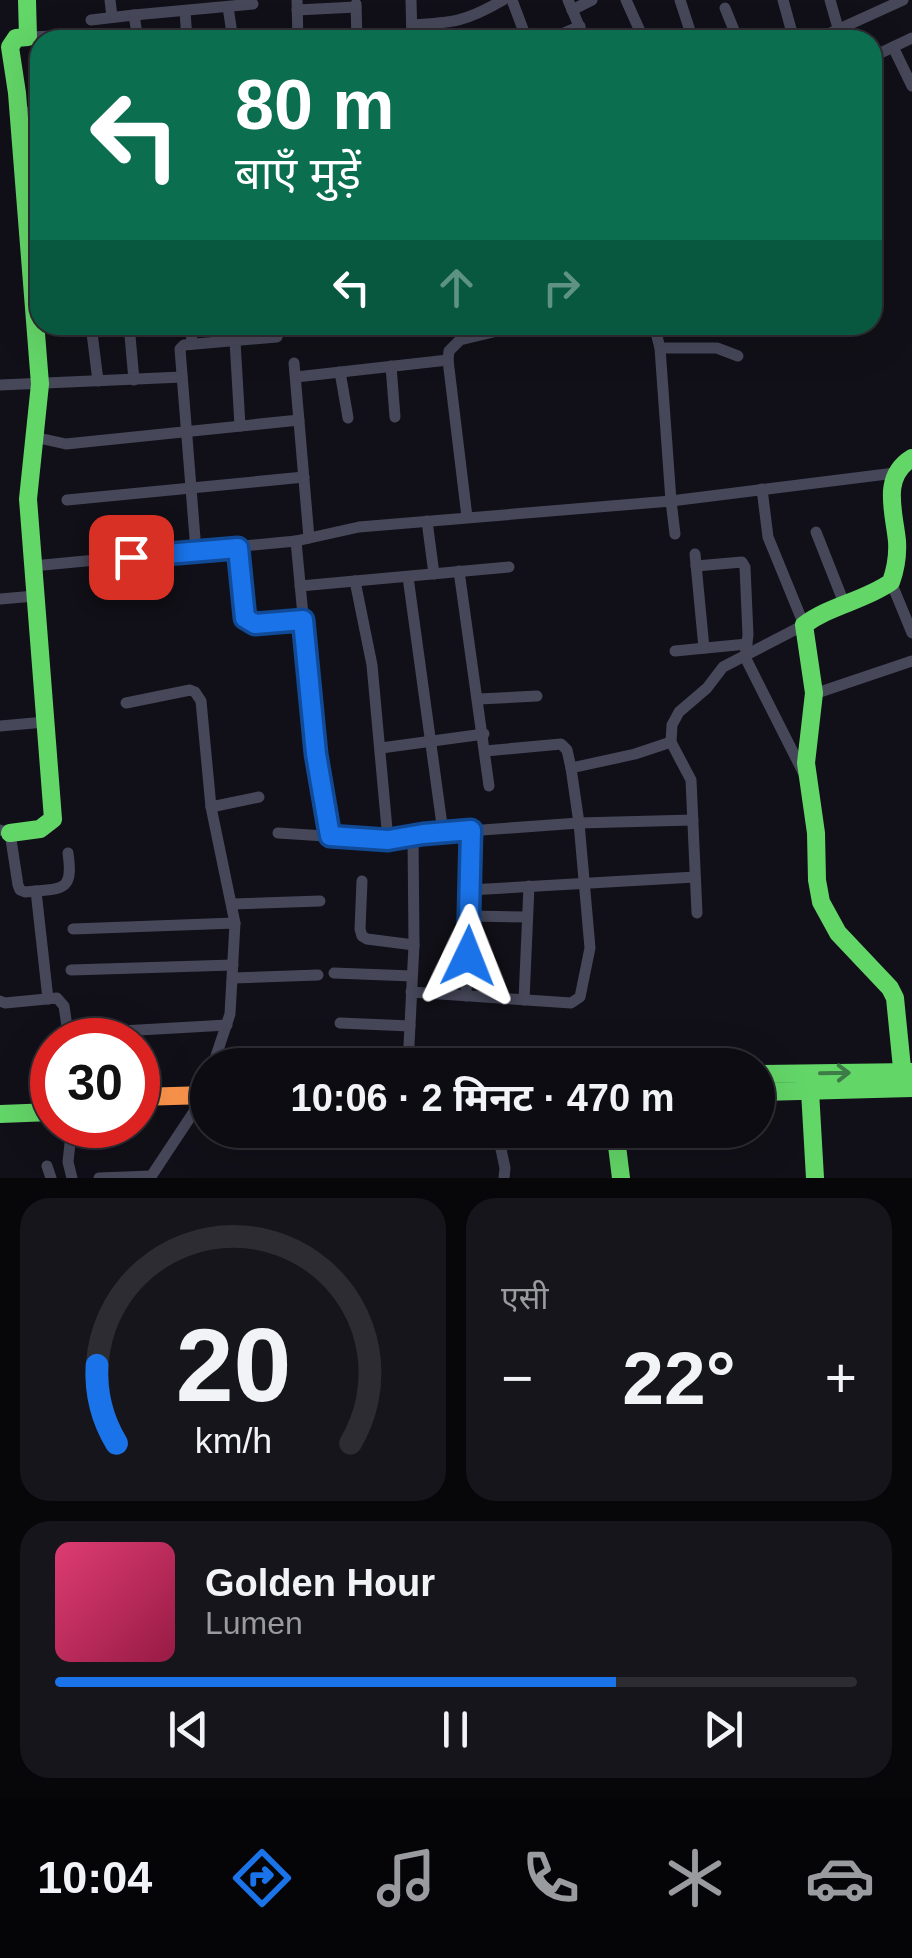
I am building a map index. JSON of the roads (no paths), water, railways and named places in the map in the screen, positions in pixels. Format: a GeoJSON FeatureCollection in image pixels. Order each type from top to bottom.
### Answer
{"type":"FeatureCollection","features":[{"type":"Feature","properties":{"kind":"street"},"geometry":{"type":"LineString","coordinates":[[26,0],[28,37],[16,38],[10,47],[9,94],[19,113],[30,255]]}},
{"type":"Feature","properties":{"kind":"street"},"geometry":{"type":"LineString","coordinates":[[110,0],[112,17]]}},
{"type":"Feature","properties":{"kind":"street"},"geometry":{"type":"LineString","coordinates":[[411,0],[412,30]]}},
{"type":"Feature","properties":{"kind":"street"},"geometry":{"type":"LineString","coordinates":[[412,25],[460,21],[503,0]]}},
{"type":"Feature","properties":{"kind":"street"},"geometry":{"type":"LineString","coordinates":[[512,0],[523,30]]}},
{"type":"Feature","properties":{"kind":"street"},"geometry":{"type":"LineString","coordinates":[[582,30],[570,5],[592,0]]}},
{"type":"Feature","properties":{"kind":"street"},"geometry":{"type":"LineString","coordinates":[[626,0],[640,30]]}},
{"type":"Feature","properties":{"kind":"street"},"geometry":{"type":"LineString","coordinates":[[680,0],[690,30]]}},
{"type":"Feature","properties":{"kind":"street"},"geometry":{"type":"LineString","coordinates":[[783,0],[791,30]]}},
{"type":"Feature","properties":{"kind":"street"},"geometry":{"type":"LineString","coordinates":[[830,0],[838,28]]}},
{"type":"Feature","properties":{"kind":"street"},"geometry":{"type":"LineString","coordinates":[[834,30],[886,3],[902,0]]}},
{"type":"Feature","properties":{"kind":"street"},"geometry":{"type":"LineString","coordinates":[[91,20],[253,4]]}},
{"type":"Feature","properties":{"kind":"street"},"geometry":{"type":"LineString","coordinates":[[298,30],[297,5],[356,4],[357,30]]}},
{"type":"Feature","properties":{"kind":"street"},"geometry":{"type":"LineString","coordinates":[[228,6],[232,30]]}},
{"type":"Feature","properties":{"kind":"street"},"geometry":{"type":"LineString","coordinates":[[725,8],[733,30]]}},
{"type":"Feature","properties":{"kind":"street"},"geometry":{"type":"LineString","coordinates":[[185,11],[187,30]]}},
{"type":"Feature","properties":{"kind":"street"},"geometry":{"type":"LineString","coordinates":[[134,15],[136,30]]}},
{"type":"Feature","properties":{"kind":"street"},"geometry":{"type":"LineString","coordinates":[[571,30],[580,26]]}},
{"type":"Feature","properties":{"kind":"street"},"geometry":{"type":"LineString","coordinates":[[882,52],[912,38]]}},
{"type":"Feature","properties":{"kind":"street"},"geometry":{"type":"LineString","coordinates":[[893,47],[912,86]]}},
{"type":"Feature","properties":{"kind":"street"},"geometry":{"type":"LineString","coordinates":[[19,113],[30,112]]}},
{"type":"Feature","properties":{"kind":"street"},"geometry":{"type":"LineString","coordinates":[[36,335],[40,384],[28,499],[53,818],[42,829],[5,831],[20,890],[25,892],[69,882],[68,853]]}},
{"type":"Feature","properties":{"kind":"street"},"geometry":{"type":"LineString","coordinates":[[92,335],[98,381]]}},
{"type":"Feature","properties":{"kind":"street"},"geometry":{"type":"LineString","coordinates":[[130,335],[134,380]]}},
{"type":"Feature","properties":{"kind":"street"},"geometry":{"type":"LineString","coordinates":[[192,335],[192,344]]}},
{"type":"Feature","properties":{"kind":"street"},"geometry":{"type":"LineString","coordinates":[[251,335],[251,339]]}},
{"type":"Feature","properties":{"kind":"street"},"geometry":{"type":"LineString","coordinates":[[466,517],[448,351],[460,340],[480,335]]}},
{"type":"Feature","properties":{"kind":"street"},"geometry":{"type":"LineString","coordinates":[[657,335],[675,534]]}},
{"type":"Feature","properties":{"kind":"street"},"geometry":{"type":"LineString","coordinates":[[196,551],[180,349],[192,344],[277,337]]}},
{"type":"Feature","properties":{"kind":"street"},"geometry":{"type":"LineString","coordinates":[[235,341],[240,426]]}},
{"type":"Feature","properties":{"kind":"street"},"geometry":{"type":"LineString","coordinates":[[660,348],[717,348],[738,356]]}},
{"type":"Feature","properties":{"kind":"street"},"geometry":{"type":"LineString","coordinates":[[296,377],[448,360]]}},
{"type":"Feature","properties":{"kind":"street"},"geometry":{"type":"LineString","coordinates":[[294,362],[304,477],[300,586],[316,754],[330,836]]}},
{"type":"Feature","properties":{"kind":"street"},"geometry":{"type":"LineString","coordinates":[[391,366],[395,417]]}},
{"type":"Feature","properties":{"kind":"street"},"geometry":{"type":"LineString","coordinates":[[340,372],[348,418]]}},
{"type":"Feature","properties":{"kind":"street"},"geometry":{"type":"LineString","coordinates":[[0,385],[182,377]]}},
{"type":"Feature","properties":{"kind":"street"},"geometry":{"type":"LineString","coordinates":[[34,437],[66,444],[300,420]]}},
{"type":"Feature","properties":{"kind":"street"},"geometry":{"type":"LineString","coordinates":[[697,914],[690,780],[671,742],[672,726],[679,712],[708,688],[723,667],[746,650],[891,582],[898,559],[895,473],[912,458]]}},
{"type":"Feature","properties":{"kind":"street"},"geometry":{"type":"LineString","coordinates":[[33,566],[238,548],[360,527],[672,500],[895,473]]}},
{"type":"Feature","properties":{"kind":"street"},"geometry":{"type":"LineString","coordinates":[[67,500],[304,477]]}},
{"type":"Feature","properties":{"kind":"street"},"geometry":{"type":"LineString","coordinates":[[762,489],[768,537],[804,625],[813,676],[807,781],[816,825],[821,900],[838,931],[890,988],[908,1080]]}},
{"type":"Feature","properties":{"kind":"street"},"geometry":{"type":"LineString","coordinates":[[427,521],[434,574]]}},
{"type":"Feature","properties":{"kind":"street"},"geometry":{"type":"LineString","coordinates":[[816,532],[844,604]]}},
{"type":"Feature","properties":{"kind":"street"},"geometry":{"type":"LineString","coordinates":[[238,548],[245,618],[255,624],[303,620]]}},
{"type":"Feature","properties":{"kind":"street"},"geometry":{"type":"LineString","coordinates":[[704,648],[696,560],[742,562],[746,650],[807,781]]}},
{"type":"Feature","properties":{"kind":"street"},"geometry":{"type":"LineString","coordinates":[[300,586],[510,567]]}},
{"type":"Feature","properties":{"kind":"street"},"geometry":{"type":"LineString","coordinates":[[459,571],[489,786]]}},
{"type":"Feature","properties":{"kind":"street"},"geometry":{"type":"LineString","coordinates":[[408,577],[443,832]]}},
{"type":"Feature","properties":{"kind":"street"},"geometry":{"type":"LineString","coordinates":[[355,582],[372,665],[388,840]]}},
{"type":"Feature","properties":{"kind":"street"},"geometry":{"type":"LineString","coordinates":[[891,582],[912,633]]}},
{"type":"Feature","properties":{"kind":"street"},"geometry":{"type":"LineString","coordinates":[[0,599],[35,596]]}},
{"type":"Feature","properties":{"kind":"street"},"geometry":{"type":"LineString","coordinates":[[675,652],[704,648],[746,650]]}},
{"type":"Feature","properties":{"kind":"street"},"geometry":{"type":"LineString","coordinates":[[814,694],[912,661]]}},
{"type":"Feature","properties":{"kind":"street"},"geometry":{"type":"LineString","coordinates":[[126,703],[190,690],[199,696],[211,808],[235,923],[227,1026],[219,1048]]}},
{"type":"Feature","properties":{"kind":"street"},"geometry":{"type":"LineString","coordinates":[[478,699],[537,696]]}},
{"type":"Feature","properties":{"kind":"street"},"geometry":{"type":"LineString","coordinates":[[0,726],[45,722]]}},
{"type":"Feature","properties":{"kind":"street"},"geometry":{"type":"LineString","coordinates":[[382,748],[484,734]]}},
{"type":"Feature","properties":{"kind":"street"},"geometry":{"type":"LineString","coordinates":[[571,768],[671,742]]}},
{"type":"Feature","properties":{"kind":"street"},"geometry":{"type":"LineString","coordinates":[[412,992],[571,1003],[580,997],[590,948],[580,823],[567,750],[552,743],[486,751]]}},
{"type":"Feature","properties":{"kind":"street"},"geometry":{"type":"LineString","coordinates":[[211,808],[259,797]]}},
{"type":"Feature","properties":{"kind":"street"},"geometry":{"type":"LineString","coordinates":[[278,833],[388,840],[471,830],[693,820]]}},
{"type":"Feature","properties":{"kind":"street"},"geometry":{"type":"LineString","coordinates":[[466,996],[471,830]]}},
{"type":"Feature","properties":{"kind":"street"},"geometry":{"type":"LineString","coordinates":[[409,1048],[414,835]]}},
{"type":"Feature","properties":{"kind":"street"},"geometry":{"type":"LineString","coordinates":[[470,890],[695,877]]}},
{"type":"Feature","properties":{"kind":"street"},"geometry":{"type":"LineString","coordinates":[[362,881],[362,936],[414,944]]}},
{"type":"Feature","properties":{"kind":"street"},"geometry":{"type":"LineString","coordinates":[[524,1000],[529,886]]}},
{"type":"Feature","properties":{"kind":"street"},"geometry":{"type":"LineString","coordinates":[[36,891],[48,999]]}},
{"type":"Feature","properties":{"kind":"street"},"geometry":{"type":"LineString","coordinates":[[232,904],[320,901]]}},
{"type":"Feature","properties":{"kind":"street"},"geometry":{"type":"LineString","coordinates":[[469,916],[527,918]]}},
{"type":"Feature","properties":{"kind":"street"},"geometry":{"type":"LineString","coordinates":[[73,929],[235,923]]}},
{"type":"Feature","properties":{"kind":"street"},"geometry":{"type":"LineString","coordinates":[[71,970],[318,975]]}},
{"type":"Feature","properties":{"kind":"street"},"geometry":{"type":"LineString","coordinates":[[334,973],[412,976]]}},
{"type":"Feature","properties":{"kind":"street"},"geometry":{"type":"LineString","coordinates":[[0,1001],[57,998],[62,1001],[65,1018]]}},
{"type":"Feature","properties":{"kind":"street"},"geometry":{"type":"LineString","coordinates":[[340,1023],[410,1026]]}},
{"type":"Feature","properties":{"kind":"street"},"geometry":{"type":"LineString","coordinates":[[160,1031],[227,1026]]}},
{"type":"Feature","properties":{"kind":"street"},"geometry":{"type":"LineString","coordinates":[[775,1075],[908,1080]]}},
{"type":"Feature","properties":{"kind":"street"},"geometry":{"type":"LineString","coordinates":[[775,1092],[908,1080]]}},
{"type":"Feature","properties":{"kind":"street"},"geometry":{"type":"LineString","coordinates":[[810,1091],[815,1178]]}},
{"type":"Feature","properties":{"kind":"street"},"geometry":{"type":"LineString","coordinates":[[160,1097],[190,1096]]}},
{"type":"Feature","properties":{"kind":"street"},"geometry":{"type":"LineString","coordinates":[[160,1105],[190,1099]]}},
{"type":"Feature","properties":{"kind":"street"},"geometry":{"type":"LineString","coordinates":[[0,1102],[30,1101]]}},
{"type":"Feature","properties":{"kind":"street"},"geometry":{"type":"LineString","coordinates":[[0,1114],[30,1113]]}},
{"type":"Feature","properties":{"kind":"street"},"geometry":{"type":"LineString","coordinates":[[99,1178],[151,1177],[190,1117]]}},
{"type":"Feature","properties":{"kind":"street"},"geometry":{"type":"LineString","coordinates":[[70,1148],[72,1178]]}},
{"type":"Feature","properties":{"kind":"street"},"geometry":{"type":"LineString","coordinates":[[501,1148],[504,1178]]}},
{"type":"Feature","properties":{"kind":"street"},"geometry":{"type":"LineString","coordinates":[[618,1148],[622,1178]]}}]}
